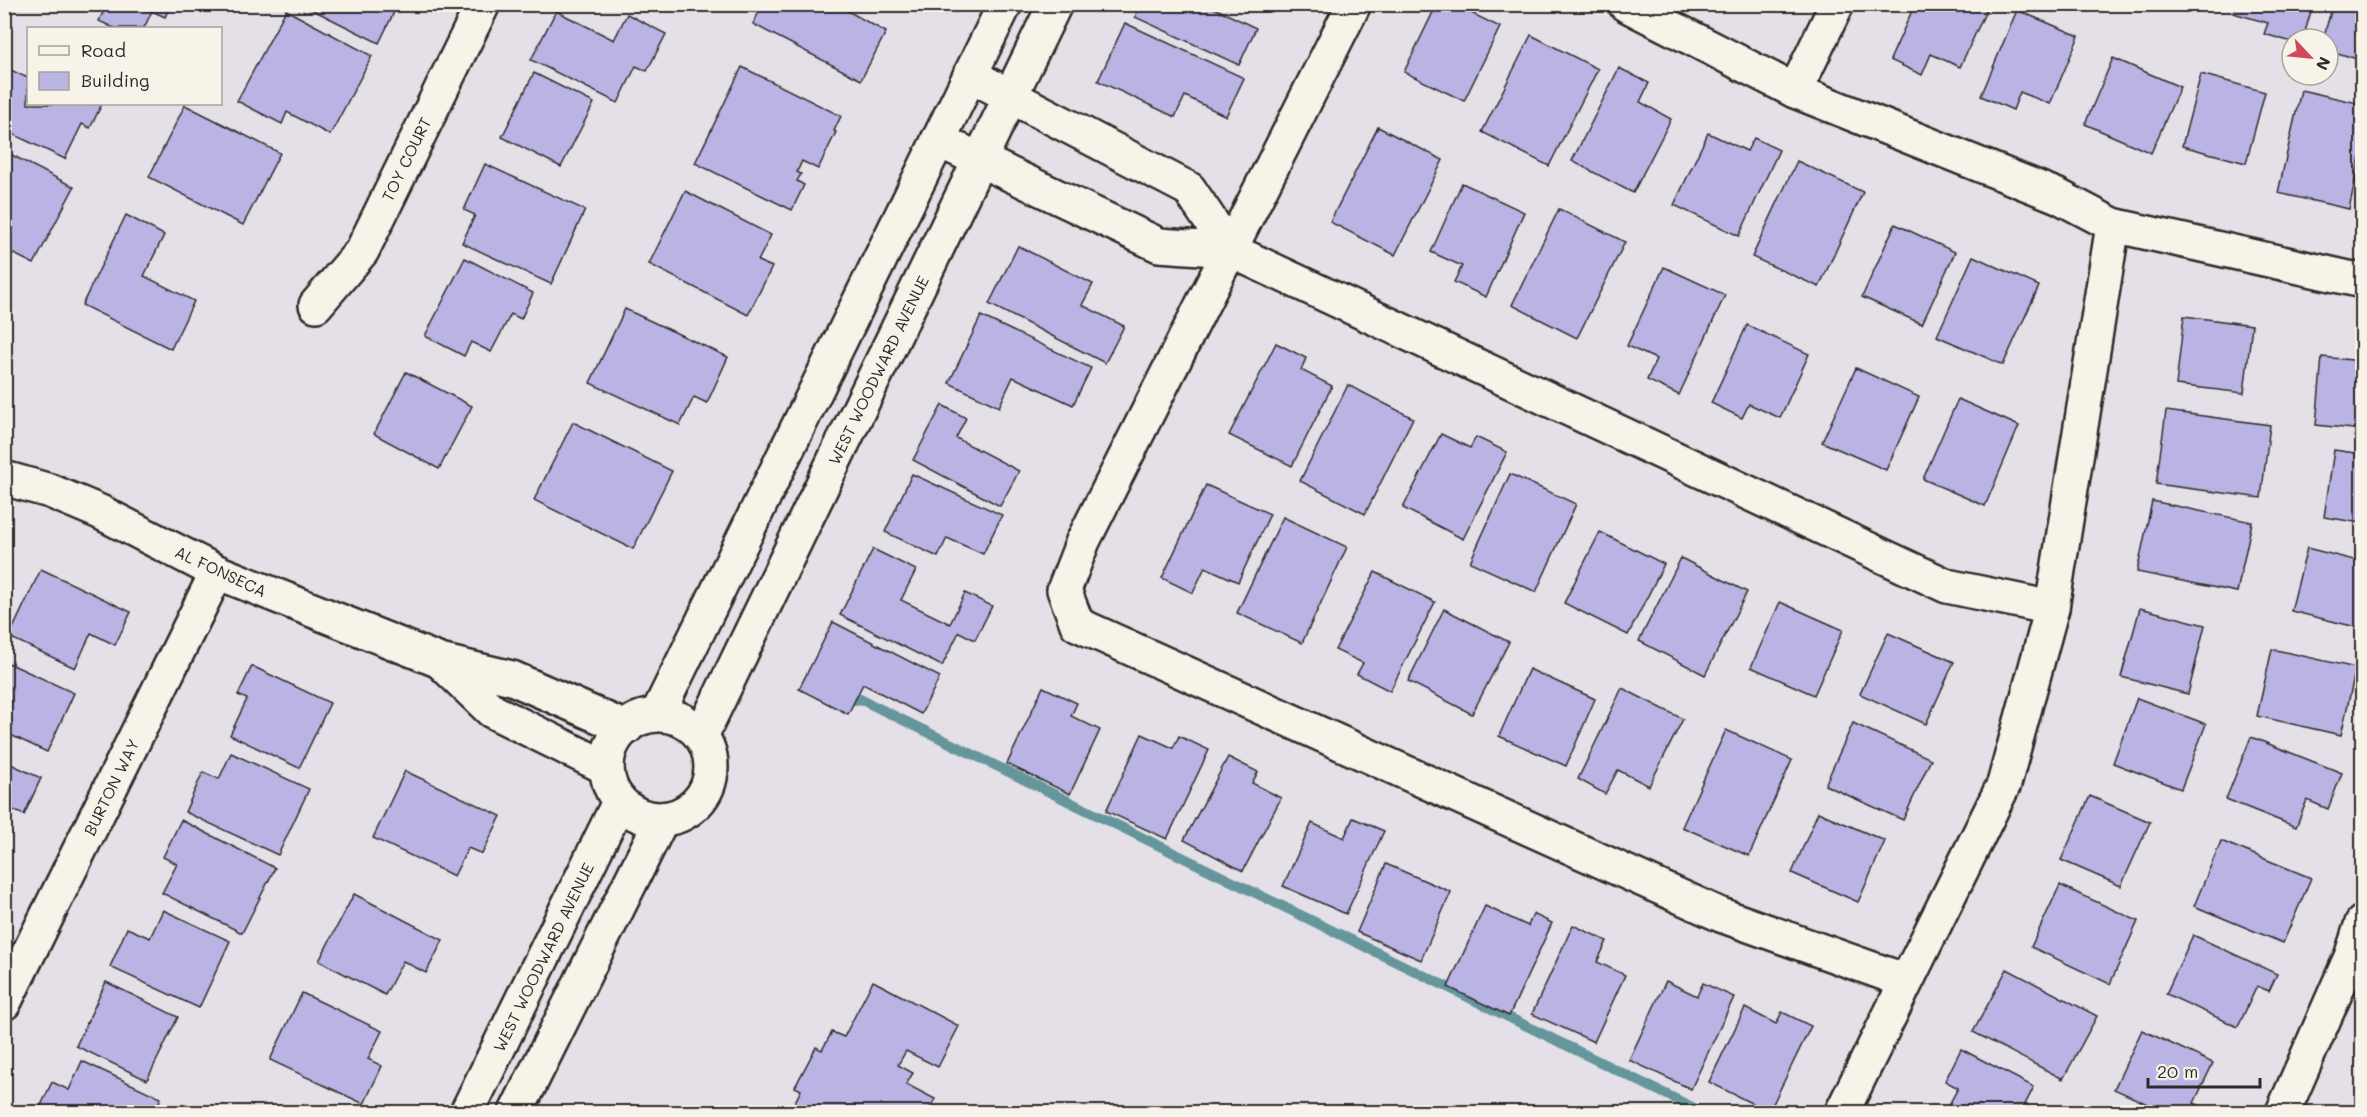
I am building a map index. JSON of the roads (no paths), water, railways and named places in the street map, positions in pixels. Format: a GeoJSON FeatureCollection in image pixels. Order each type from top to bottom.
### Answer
{"type":"FeatureCollection","features":[{"type":"Feature","properties":{"kind":"street","name":"TOY COURT"},"geometry":{"type":"LineString","coordinates":[[316,305],[362,250],[483,4]]}},
{"type":"Feature","properties":{"kind":"street"},"geometry":{"type":"LineString","coordinates":[[658,713],[1005,4]]}},
{"type":"Feature","properties":{"kind":"street"},"geometry":{"type":"LineString","coordinates":[[1354,4],[1083,541],[1064,590],[1077,624],[1721,915],[1906,981]]}},
{"type":"Feature","properties":{"kind":"street"},"geometry":{"type":"LineString","coordinates":[[1625,4],[1795,91],[2058,196],[2113,225],[2362,281]]}},
{"type":"Feature","properties":{"kind":"street"},"geometry":{"type":"LineString","coordinates":[[1795,91],[1837,4]]}},
{"type":"Feature","properties":{"kind":"street","name":"WEST WOODWARD AVENUE"},"geometry":{"type":"LineString","coordinates":[[701,736],[980,161],[1051,6]]}},
{"type":"Feature","properties":{"kind":"street"},"geometry":{"type":"LineString","coordinates":[[970,75],[1190,189],[1230,250]]}},
{"type":"Feature","properties":{"kind":"street"},"geometry":{"type":"LineString","coordinates":[[938,140],[1159,245],[1230,250],[1947,586],[2052,608]]}},
{"type":"Feature","properties":{"kind":"street"},"geometry":{"type":"LineString","coordinates":[[1842,1113],[2004,784],[2052,608],[2113,225]]}},
{"type":"Feature","properties":{"kind":"street","name":"AL FONSECA"},"geometry":{"type":"LineString","coordinates":[[4,478],[50,491],[100,512],[217,572],[440,661],[512,678],[626,728]]}},
{"type":"Feature","properties":{"kind":"street","name":"BURTON WAY"},"geometry":{"type":"LineString","coordinates":[[4,1003],[217,572]]}},
{"type":"Feature","properties":{"kind":"street","name":"AL FONSECA"},"geometry":{"type":"LineString","coordinates":[[440,661],[492,711],[607,768]]}},
{"type":"Feature","properties":{"kind":"street"},"geometry":{"type":"LineString","coordinates":[[658,713],[681,717],[701,736],[709,751],[711,766],[709,782],[702,796],[678,816],[662,819],[642,816],[620,802],[610,782],[607,768],[614,743],[626,728],[639,719],[658,713]]}},
{"type":"Feature","properties":{"kind":"street","name":"WEST WOODWARD AVENUE"},"geometry":{"type":"LineString","coordinates":[[467,1113],[620,802]]}},
{"type":"Feature","properties":{"kind":"street"},"geometry":{"type":"LineString","coordinates":[[516,1113],[662,819]]}},
{"type":"Feature","properties":{"kind":"street"},"geometry":{"type":"LineString","coordinates":[[2283,1113],[2352,957],[2362,923]]}},
{"type":"Feature","properties":{"kind":"waterway"},"geometry":{"type":"LineString","coordinates":[[842,702],[860,699],[1696,1109],[1694,1112]]}}]}
